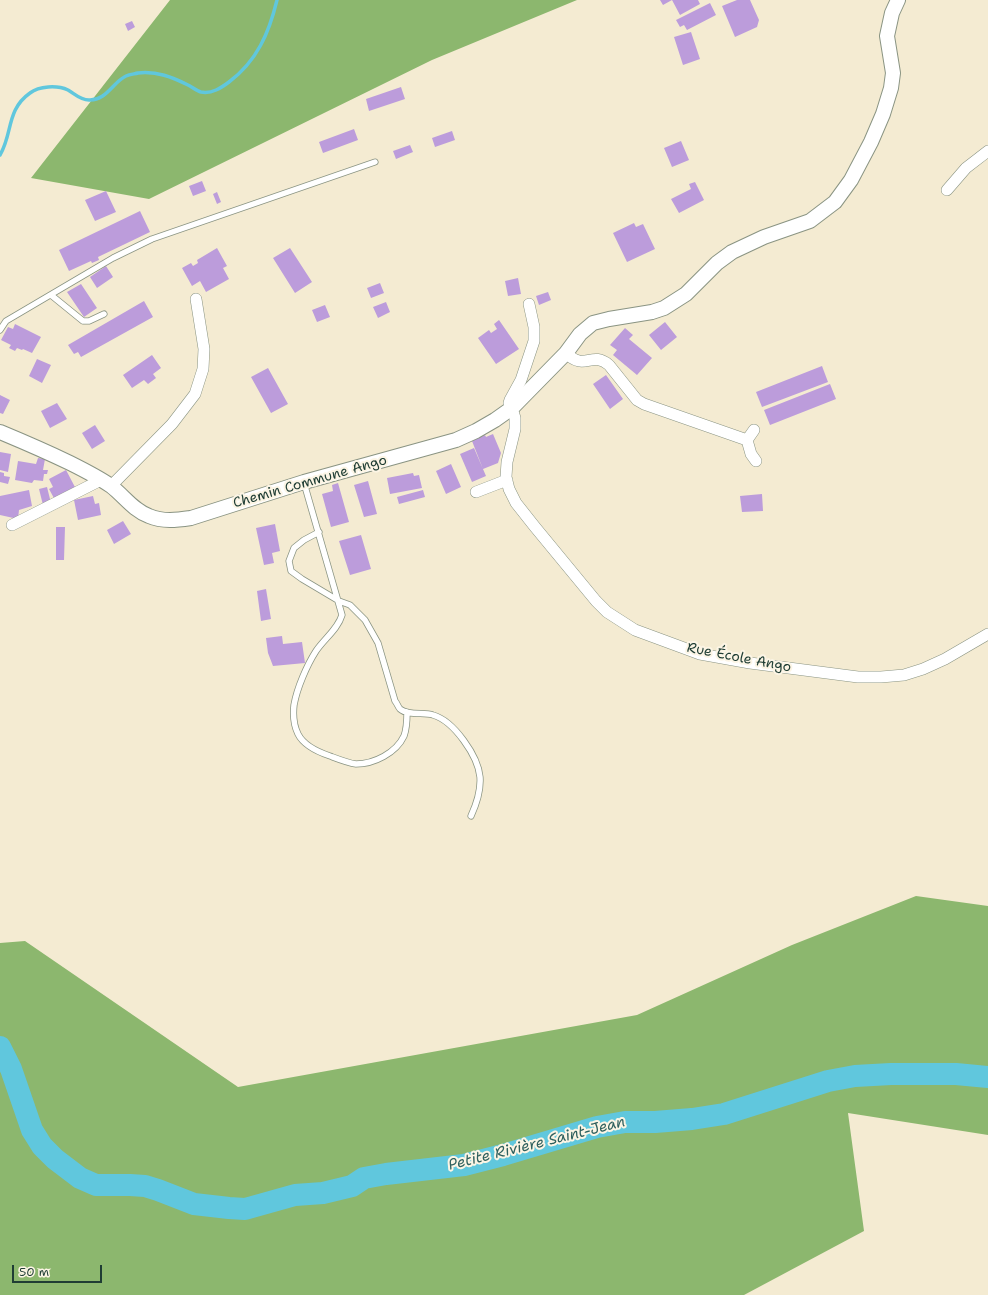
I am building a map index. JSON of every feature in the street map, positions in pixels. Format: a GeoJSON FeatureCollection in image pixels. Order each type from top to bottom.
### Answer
{"type":"FeatureCollection","features":[{"type":"Feature","properties":{"kind":"street","name":"Chemin Commune Ango"},"geometry":{"type":"LineString","coordinates":[[0,432],[90,473],[106,483],[137,511],[150,517],[162,520],[191,518],[304,482],[456,440],[476,431],[512,408],[566,353],[580,334],[593,323],[605,319],[652,312],[664,308],[686,294],[717,263],[732,252],[764,237],[810,221],[835,202],[851,180],[871,142],[883,114],[891,88],[893,73],[887,36],[892,13],[898,0]]}},
{"type":"Feature","properties":{"kind":"street"},"geometry":{"type":"LineString","coordinates":[[947,190],[966,168],[988,151]]}},
{"type":"Feature","properties":{"kind":"street"},"geometry":{"type":"LineString","coordinates":[[12,525],[106,483],[172,424],[195,394],[203,369],[204,349],[196,299]]}},
{"type":"Feature","properties":{"kind":"street"},"geometry":{"type":"LineString","coordinates":[[512,408],[509,403],[521,380],[534,341],[534,327],[529,304]]}},
{"type":"Feature","properties":{"kind":"street"},"geometry":{"type":"LineString","coordinates":[[566,353],[572,359],[577,361],[588,361],[595,358],[604,361],[609,365],[637,400],[644,404],[747,440]]}},
{"type":"Feature","properties":{"kind":"street","name":"Rue École Ango"},"geometry":{"type":"LineString","coordinates":[[512,408],[515,418],[515,429],[508,462],[507,480],[509,489],[516,502],[607,612],[635,630],[700,654],[858,678],[904,674],[924,669],[945,659],[988,634]]}},
{"type":"Feature","properties":{"kind":"street"},"geometry":{"type":"LineString","coordinates":[[747,440],[754,430]]}},
{"type":"Feature","properties":{"kind":"street"},"geometry":{"type":"LineString","coordinates":[[747,440],[751,454],[756,461]]}},
{"type":"Feature","properties":{"kind":"street"},"geometry":{"type":"LineString","coordinates":[[476,492],[507,480]]}},
{"type":"Feature","properties":{"kind":"lane"},"geometry":{"type":"LineString","coordinates":[[0,330],[6,321],[113,258],[152,239],[375,162]]}},
{"type":"Feature","properties":{"kind":"lane"},"geometry":{"type":"LineString","coordinates":[[51,295],[82,321],[89,321],[104,314]]}},
{"type":"Feature","properties":{"kind":"lane"},"geometry":{"type":"LineString","coordinates":[[304,482],[342,614],[340,621],[316,651],[297,689],[294,706],[294,722],[298,735],[307,746],[323,754],[355,764],[372,762],[397,747],[404,736],[407,724],[407,712]]}},
{"type":"Feature","properties":{"kind":"lane"},"geometry":{"type":"LineString","coordinates":[[319,532],[304,540],[294,548],[289,562],[291,571],[339,601],[350,605],[365,620],[378,643],[395,701],[400,709],[407,712],[434,715],[456,730],[469,749],[477,765],[480,778],[479,793],[471,816]]}},
{"type":"Feature","properties":{"kind":"green space"},"geometry":{"type":"Polygon","coordinates":[[[170,0],[577,0],[432,60],[149,199],[31,178],[170,0]]]}},
{"type":"Feature","properties":{"kind":"green space"},"geometry":{"type":"Polygon","coordinates":[[[916,896],[988,906],[988,1135],[848,1113],[864,1231],[744,1295],[0,1295],[0,943],[25,941],[238,1087],[637,1015],[792,945],[916,896]]]}},
{"type":"Feature","properties":{"kind":"building"},"geometry":{"type":"Polygon","coordinates":[[[660,0],[672,0],[663,5],[660,0]]]}},
{"type":"Feature","properties":{"kind":"building"},"geometry":{"type":"Polygon","coordinates":[[[672,0],[698,0],[700,4],[680,15],[672,0]]]}},
{"type":"Feature","properties":{"kind":"building"},"geometry":{"type":"Polygon","coordinates":[[[737,0],[750,0],[759,20],[757,27],[735,37],[722,6],[737,0]]]}},
{"type":"Feature","properties":{"kind":"building"},"geometry":{"type":"Polygon","coordinates":[[[710,3],[716,15],[687,30],[684,25],[680,27],[676,20],[710,3]]]}},
{"type":"Feature","properties":{"kind":"building"},"geometry":{"type":"Polygon","coordinates":[[[132,21],[135,27],[128,31],[125,24],[132,21]]]}},
{"type":"Feature","properties":{"kind":"building"},"geometry":{"type":"Polygon","coordinates":[[[691,32],[700,59],[683,65],[674,37],[691,32]]]}},
{"type":"Feature","properties":{"kind":"building"},"geometry":{"type":"Polygon","coordinates":[[[401,87],[405,99],[369,111],[366,99],[401,87]]]}},
{"type":"Feature","properties":{"kind":"building"},"geometry":{"type":"Polygon","coordinates":[[[354,129],[358,140],[323,153],[319,142],[354,129]]]}},
{"type":"Feature","properties":{"kind":"building"},"geometry":{"type":"Polygon","coordinates":[[[452,131],[455,140],[435,147],[432,138],[452,131]]]}},
{"type":"Feature","properties":{"kind":"building"},"geometry":{"type":"Polygon","coordinates":[[[681,141],[689,160],[672,167],[664,148],[681,141]]]}},
{"type":"Feature","properties":{"kind":"building"},"geometry":{"type":"Polygon","coordinates":[[[410,145],[413,152],[396,159],[393,151],[410,145]]]}},
{"type":"Feature","properties":{"kind":"building"},"geometry":{"type":"Polygon","coordinates":[[[202,181],[206,191],[193,196],[189,186],[202,181]]]}},
{"type":"Feature","properties":{"kind":"building"},"geometry":{"type":"Polygon","coordinates":[[[695,182],[704,200],[679,213],[671,199],[691,189],[689,184],[695,182]]]}},
{"type":"Feature","properties":{"kind":"building"},"geometry":{"type":"Polygon","coordinates":[[[106,191],[116,212],[95,221],[85,200],[106,191]]]}},
{"type":"Feature","properties":{"kind":"building"},"geometry":{"type":"Polygon","coordinates":[[[217,192],[221,202],[217,204],[213,194],[217,192]]]}},
{"type":"Feature","properties":{"kind":"building"},"geometry":{"type":"Polygon","coordinates":[[[140,211],[150,232],[98,257],[99,260],[92,263],[91,261],[69,271],[59,250],[140,211]]]}},
{"type":"Feature","properties":{"kind":"building"},"geometry":{"type":"Polygon","coordinates":[[[634,223],[636,227],[643,224],[655,249],[627,262],[613,233],[634,223]]]}},
{"type":"Feature","properties":{"kind":"building"},"geometry":{"type":"Polygon","coordinates":[[[217,248],[227,266],[223,268],[229,279],[206,292],[200,281],[192,286],[182,268],[191,263],[193,266],[198,263],[197,260],[217,248]]]}},
{"type":"Feature","properties":{"kind":"building"},"geometry":{"type":"Polygon","coordinates":[[[290,248],[312,282],[295,293],[273,258],[290,248]]]}},
{"type":"Feature","properties":{"kind":"building"},"geometry":{"type":"Polygon","coordinates":[[[106,266],[113,277],[97,288],[90,277],[106,266]]]}},
{"type":"Feature","properties":{"kind":"building"},"geometry":{"type":"Polygon","coordinates":[[[518,278],[521,294],[508,296],[505,281],[518,278]]]}},
{"type":"Feature","properties":{"kind":"building"},"geometry":{"type":"Polygon","coordinates":[[[380,283],[384,293],[371,298],[367,288],[380,283]]]}},
{"type":"Feature","properties":{"kind":"building"},"geometry":{"type":"Polygon","coordinates":[[[81,284],[97,308],[84,317],[67,292],[81,284]]]}},
{"type":"Feature","properties":{"kind":"building"},"geometry":{"type":"Polygon","coordinates":[[[548,292],[551,300],[539,305],[536,296],[548,292]]]}},
{"type":"Feature","properties":{"kind":"building"},"geometry":{"type":"Polygon","coordinates":[[[144,301],[153,317],[81,357],[78,352],[74,354],[68,345],[144,301]]]}},
{"type":"Feature","properties":{"kind":"building"},"geometry":{"type":"Polygon","coordinates":[[[386,302],[390,312],[378,318],[373,307],[386,302]]]}},
{"type":"Feature","properties":{"kind":"building"},"geometry":{"type":"Polygon","coordinates":[[[325,305],[330,317],[317,322],[312,310],[325,305]]]}},
{"type":"Feature","properties":{"kind":"building"},"geometry":{"type":"Polygon","coordinates":[[[499,320],[519,349],[496,364],[478,338],[489,330],[491,333],[497,329],[494,324],[499,320]]]}},
{"type":"Feature","properties":{"kind":"building"},"geometry":{"type":"Polygon","coordinates":[[[665,322],[677,337],[661,350],[649,335],[665,322]]]}},
{"type":"Feature","properties":{"kind":"building"},"geometry":{"type":"Polygon","coordinates":[[[15,324],[41,337],[32,353],[17,348],[15,351],[9,348],[11,345],[1,340],[8,327],[13,329],[15,324]]]}},
{"type":"Feature","properties":{"kind":"building"},"geometry":{"type":"Polygon","coordinates":[[[625,328],[633,335],[629,339],[652,358],[637,375],[613,355],[617,350],[610,345],[625,328]]]}},
{"type":"Feature","properties":{"kind":"building"},"geometry":{"type":"Polygon","coordinates":[[[152,355],[161,368],[153,374],[156,378],[148,384],[144,380],[132,388],[123,375],[152,355]]]}},
{"type":"Feature","properties":{"kind":"building"},"geometry":{"type":"Polygon","coordinates":[[[37,359],[51,365],[42,383],[29,376],[37,359]]]}},
{"type":"Feature","properties":{"kind":"building"},"geometry":{"type":"Polygon","coordinates":[[[822,366],[828,382],[762,407],[756,392],[822,366]]]}},
{"type":"Feature","properties":{"kind":"building"},"geometry":{"type":"Polygon","coordinates":[[[268,368],[288,404],[271,413],[251,377],[268,368]]]}},
{"type":"Feature","properties":{"kind":"building"},"geometry":{"type":"Polygon","coordinates":[[[606,375],[623,399],[610,409],[593,384],[606,375]]]}},
{"type":"Feature","properties":{"kind":"building"},"geometry":{"type":"Polygon","coordinates":[[[830,384],[836,399],[770,425],[764,410],[830,384]]]}},
{"type":"Feature","properties":{"kind":"building"},"geometry":{"type":"Polygon","coordinates":[[[0,395],[10,400],[3,414],[0,413],[0,395]]]}},
{"type":"Feature","properties":{"kind":"building"},"geometry":{"type":"Polygon","coordinates":[[[57,403],[67,419],[50,428],[41,411],[57,403]]]}},
{"type":"Feature","properties":{"kind":"building"},"geometry":{"type":"Polygon","coordinates":[[[95,425],[105,441],[92,449],[82,433],[95,425]]]}},
{"type":"Feature","properties":{"kind":"building"},"geometry":{"type":"Polygon","coordinates":[[[493,434],[501,453],[498,463],[483,469],[472,441],[485,435],[486,437],[493,434]]]}},
{"type":"Feature","properties":{"kind":"building"},"geometry":{"type":"Polygon","coordinates":[[[474,448],[486,476],[472,482],[460,454],[474,448]]]}},
{"type":"Feature","properties":{"kind":"building"},"geometry":{"type":"Polygon","coordinates":[[[0,452],[11,454],[8,472],[0,470],[0,452]]]}},
{"type":"Feature","properties":{"kind":"building"},"geometry":{"type":"Polygon","coordinates":[[[38,458],[45,459],[43,470],[48,470],[47,474],[44,474],[43,481],[34,480],[32,483],[15,480],[18,461],[36,464],[38,458]]]}},
{"type":"Feature","properties":{"kind":"building"},"geometry":{"type":"Polygon","coordinates":[[[451,464],[461,487],[446,494],[436,471],[451,464]]]}},
{"type":"Feature","properties":{"kind":"building"},"geometry":{"type":"Polygon","coordinates":[[[66,470],[76,489],[55,500],[49,489],[53,487],[49,479],[66,470]]]}},
{"type":"Feature","properties":{"kind":"building"},"geometry":{"type":"Polygon","coordinates":[[[0,472],[4,473],[4,476],[10,477],[8,484],[0,482],[0,472]]]}},
{"type":"Feature","properties":{"kind":"building"},"geometry":{"type":"Polygon","coordinates":[[[413,473],[414,476],[419,475],[422,488],[390,494],[387,478],[413,473]]]}},
{"type":"Feature","properties":{"kind":"building"},"geometry":{"type":"Polygon","coordinates":[[[368,481],[377,514],[364,517],[354,485],[368,481]]]}},
{"type":"Feature","properties":{"kind":"building"},"geometry":{"type":"Polygon","coordinates":[[[338,483],[349,522],[331,527],[322,494],[333,491],[332,485],[338,483]]]}},
{"type":"Feature","properties":{"kind":"building"},"geometry":{"type":"Polygon","coordinates":[[[47,487],[51,503],[43,505],[39,489],[47,487]]]}},
{"type":"Feature","properties":{"kind":"building"},"geometry":{"type":"Polygon","coordinates":[[[29,490],[32,506],[19,510],[18,519],[0,515],[0,496],[29,490]]]}},
{"type":"Feature","properties":{"kind":"building"},"geometry":{"type":"Polygon","coordinates":[[[423,490],[425,497],[399,504],[397,497],[423,490]]]}},
{"type":"Feature","properties":{"kind":"building"},"geometry":{"type":"Polygon","coordinates":[[[762,494],[763,511],[742,512],[740,496],[762,494]]]}},
{"type":"Feature","properties":{"kind":"building"},"geometry":{"type":"Polygon","coordinates":[[[93,496],[95,504],[99,503],[101,515],[78,520],[74,500],[93,496]]]}},
{"type":"Feature","properties":{"kind":"building"},"geometry":{"type":"Polygon","coordinates":[[[123,521],[131,534],[114,544],[107,530],[123,521]]]}},
{"type":"Feature","properties":{"kind":"building"},"geometry":{"type":"Polygon","coordinates":[[[275,524],[280,551],[272,553],[274,563],[264,565],[256,528],[275,524]]]}},
{"type":"Feature","properties":{"kind":"building"},"geometry":{"type":"Polygon","coordinates":[[[56,527],[65,527],[64,560],[56,560],[56,527]]]}},
{"type":"Feature","properties":{"kind":"building"},"geometry":{"type":"Polygon","coordinates":[[[361,535],[371,569],[350,575],[339,541],[361,535]]]}},
{"type":"Feature","properties":{"kind":"building"},"geometry":{"type":"Polygon","coordinates":[[[266,589],[271,619],[261,621],[257,591],[266,589]]]}},
{"type":"Feature","properties":{"kind":"building"},"geometry":{"type":"Polygon","coordinates":[[[282,636],[283,644],[302,642],[305,663],[273,666],[268,653],[266,638],[282,636]]]}},
{"type":"Feature","properties":{"kind":"waterway"},"geometry":{"type":"LineString","coordinates":[[0,155],[7,138],[13,114],[17,107],[30,93],[38,89],[59,87],[64,88],[83,99],[95,100],[105,94],[121,79],[138,73],[152,73],[170,77],[201,92],[209,92],[220,88],[239,74],[254,56],[266,35],[277,0]]}},
{"type":"Feature","properties":{"kind":"waterway","name":"Petite Rivière Saint-Jean"},"geometry":{"type":"LineString","coordinates":[[0,1047],[11,1069],[32,1130],[42,1146],[55,1159],[80,1178],[96,1185],[145,1186],[194,1204],[245,1209],[295,1195],[323,1193],[352,1186],[364,1178],[464,1165],[597,1127],[625,1122],[655,1122],[692,1119],[724,1114],[828,1081],[855,1076],[891,1074],[956,1074],[988,1077]]}}]}
